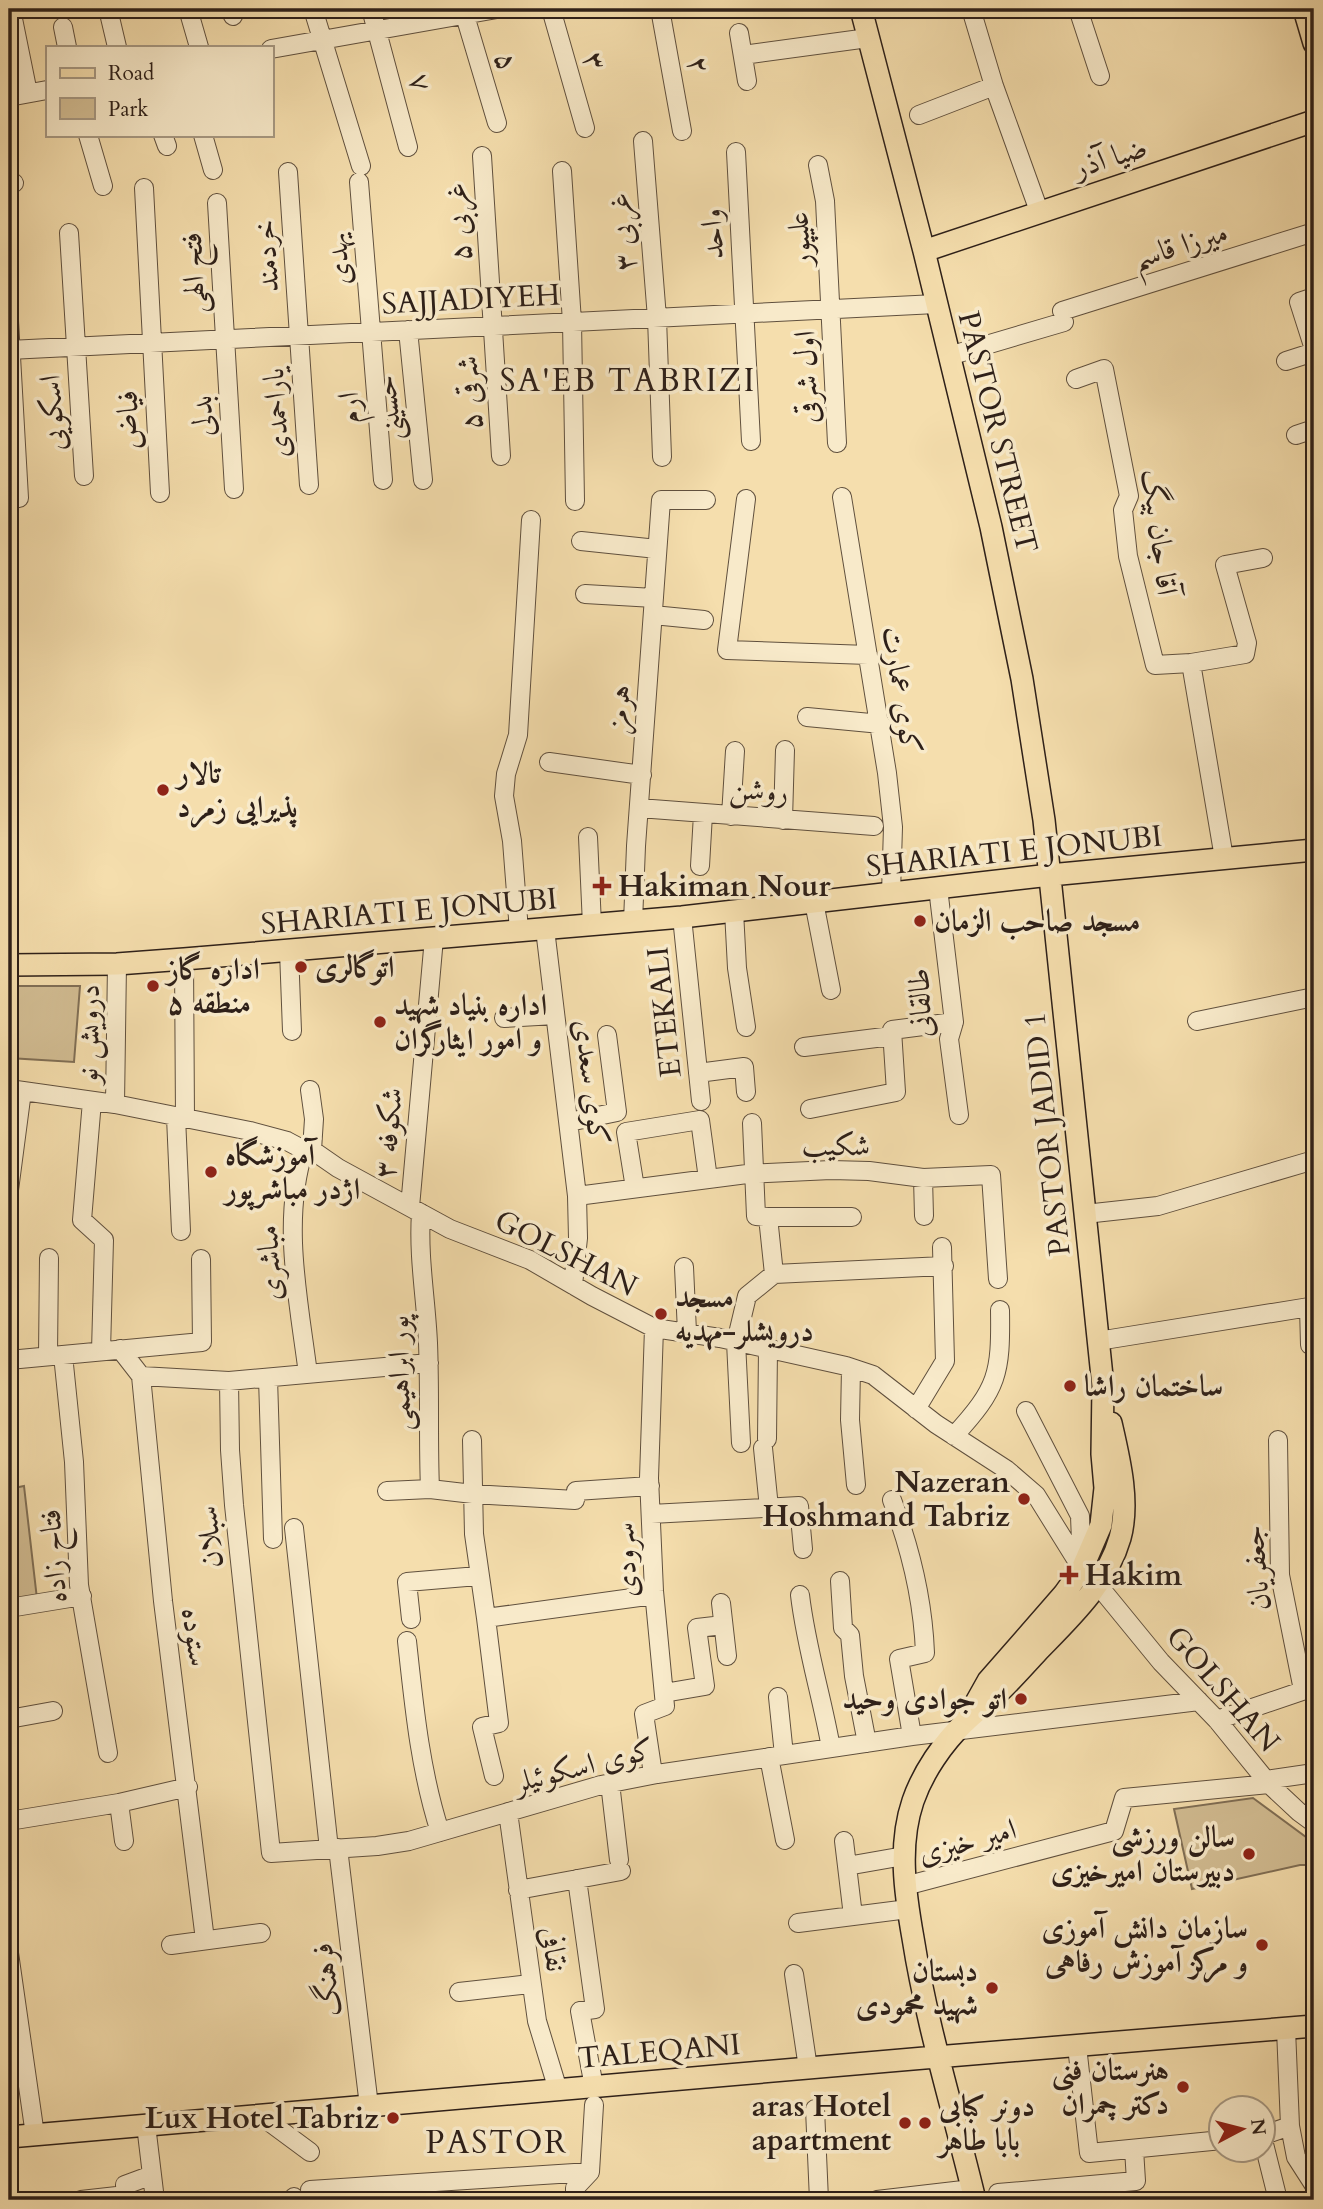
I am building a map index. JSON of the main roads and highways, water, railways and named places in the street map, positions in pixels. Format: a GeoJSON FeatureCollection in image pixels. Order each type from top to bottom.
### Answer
{"type":"FeatureCollection","features":[{"type":"Feature","properties":{"kind":"main road","name":"PASTOR STREET"},"geometry":{"type":"LineString","coordinates":[[860,9],[924,251],[1008,604],[1040,793],[1050,875]]}},
{"type":"Feature","properties":{"kind":"main road"},"geometry":{"type":"LineString","coordinates":[[1304,9],[1314,43]]}},
{"type":"Feature","properties":{"kind":"main road","name":"ضیا آذر"},"geometry":{"type":"LineString","coordinates":[[924,251],[1314,121]]}},
{"type":"Feature","properties":{"kind":"main road","name":"SHARIATI E JONUBI"},"geometry":{"type":"LineString","coordinates":[[9,965],[184,960],[633,922],[1050,875],[1314,850]]}},
{"type":"Feature","properties":{"kind":"main road","name":"PASTOR JADID 1"},"geometry":{"type":"LineString","coordinates":[[973,2194],[936,2057],[908,1909],[904,1856],[913,1802],[928,1770],[961,1726],[988,1681],[1064,1594],[1082,1569],[1101,1525],[1105,1507],[1103,1387],[1050,875]]}},
{"type":"Feature","properties":{"kind":"main road","name":"PASTOR JADID 1"},"geometry":{"type":"LineString","coordinates":[[961,1726],[998,1693],[1098,1585],[1121,1536],[1123,1513],[1118,1451],[1103,1387]]}},
{"type":"Feature","properties":{"kind":"main road","name":"TALEQANI"},"geometry":{"type":"LineString","coordinates":[[9,2137],[558,2090],[594,2096],[808,2068],[1314,2026]]}},
{"type":"Feature","properties":{"kind":"place","name":"تالار پذیرایی زمرد"},"geometry":{"type":"Point","coordinates":[163,790]}},
{"type":"Feature","properties":{"kind":"place","name":"Hakiman Nour"},"geometry":{"type":"Point","coordinates":[602,886]}},
{"type":"Feature","properties":{"kind":"place","name":"مسجد صاحب الزمان"},"geometry":{"type":"Point","coordinates":[920,921]}},
{"type":"Feature","properties":{"kind":"place","name":"اتوگالری"},"geometry":{"type":"Point","coordinates":[301,967]}},
{"type":"Feature","properties":{"kind":"place","name":"اداره گاز منطقه ۵"},"geometry":{"type":"Point","coordinates":[153,986]}},
{"type":"Feature","properties":{"kind":"place","name":"اداره بنیاد شهید و امور ایثارگران"},"geometry":{"type":"Point","coordinates":[380,1022]}},
{"type":"Feature","properties":{"kind":"place","name":"آموزشگاه اژدر مباشرپور"},"geometry":{"type":"Point","coordinates":[211,1172]}},
{"type":"Feature","properties":{"kind":"place","name":"مسجد درویشلر-مهدیه"},"geometry":{"type":"Point","coordinates":[661,1314]}},
{"type":"Feature","properties":{"kind":"place","name":"ساختمان راشا"},"geometry":{"type":"Point","coordinates":[1070,1386]}},
{"type":"Feature","properties":{"kind":"place","name":"Nazeran Hoshmand Tabriz"},"geometry":{"type":"Point","coordinates":[1024,1499]}},
{"type":"Feature","properties":{"kind":"place","name":"Hakim"},"geometry":{"type":"Point","coordinates":[1069,1575]}},
{"type":"Feature","properties":{"kind":"place","name":"اتو جوادی وحید"},"geometry":{"type":"Point","coordinates":[1021,1699]}},
{"type":"Feature","properties":{"kind":"place","name":"سالن ورزشی دبیرستان امیرخیزی"},"geometry":{"type":"Point","coordinates":[1249,1854]}},
{"type":"Feature","properties":{"kind":"place","name":"سازمان دانش آموزی و مرکز آموزش رفاهی"},"geometry":{"type":"Point","coordinates":[1262,1945]}},
{"type":"Feature","properties":{"kind":"place","name":"دبستان شهید محمودی"},"geometry":{"type":"Point","coordinates":[992,1988]}},
{"type":"Feature","properties":{"kind":"place","name":"هنرستان فنی دکتر چمران"},"geometry":{"type":"Point","coordinates":[1183,2087]}},
{"type":"Feature","properties":{"kind":"place","name":"Lux Hotel Tabriz"},"geometry":{"type":"Point","coordinates":[393,2118]}},
{"type":"Feature","properties":{"kind":"place","name":"aras Hotel apartment"},"geometry":{"type":"Point","coordinates":[905,2123]}},
{"type":"Feature","properties":{"kind":"place","name":"دونر کبابی بابا طاهر"},"geometry":{"type":"Point","coordinates":[925,2123]}},
{"type":"Feature","properties":{"kind":"district","name":"SA'EB TABRIZI"},"geometry":{"type":"Point","coordinates":[628,380]}},
{"type":"Feature","properties":{"kind":"district","name":"PASTOR"},"geometry":{"type":"Point","coordinates":[497,2142]}}]}
